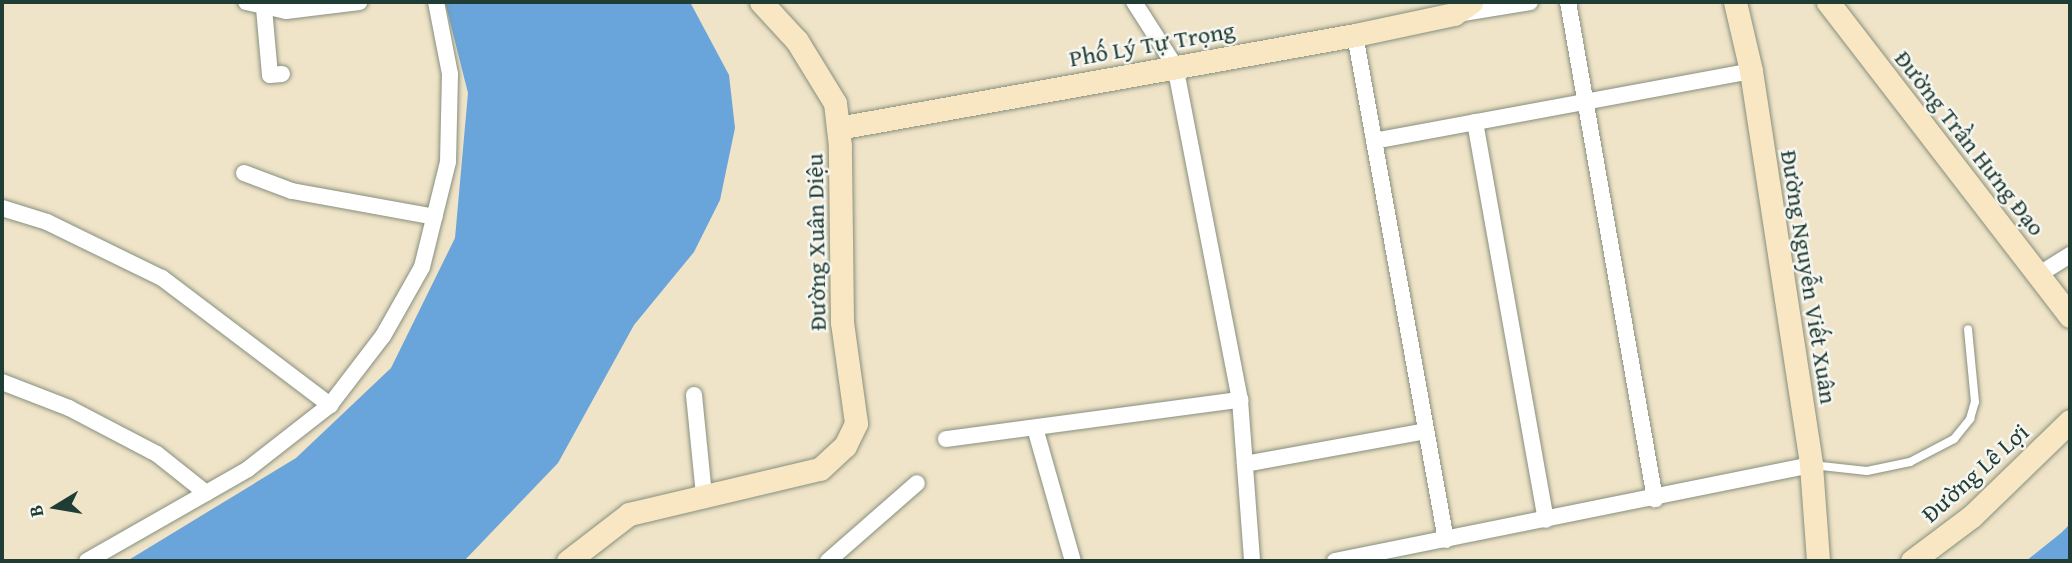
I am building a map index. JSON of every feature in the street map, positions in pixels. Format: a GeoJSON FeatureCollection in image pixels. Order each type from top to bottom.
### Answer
{"type":"FeatureCollection","features":[{"type":"Feature","properties":{"kind":"street"},"geometry":{"type":"LineString","coordinates":[[246,2],[286,11],[359,2]]}},
{"type":"Feature","properties":{"kind":"street"},"geometry":{"type":"LineString","coordinates":[[88,561],[248,469],[330,405],[383,336],[422,267],[448,162],[450,74],[436,2]]}},
{"type":"Feature","properties":{"kind":"street","name":"Đường Xuân Diệu"},"geometry":{"type":"LineString","coordinates":[[568,561],[629,514],[704,495],[809,474],[833,460],[851,435],[856,411],[842,322],[838,128],[835,103],[797,41],[761,2]]}},
{"type":"Feature","properties":{"kind":"street"},"geometry":{"type":"LineString","coordinates":[[1134,2],[1175,66],[1240,400],[1252,561]]}},
{"type":"Feature","properties":{"kind":"street"},"geometry":{"type":"LineString","coordinates":[[1462,8],[1530,2]]}},
{"type":"Feature","properties":{"kind":"street"},"geometry":{"type":"LineString","coordinates":[[1568,2],[1655,499]]}},
{"type":"Feature","properties":{"kind":"street","name":"Đường Nguyễn Viết Xuân"},"geometry":{"type":"LineString","coordinates":[[1735,2],[1751,71],[1811,465],[1818,561]]}},
{"type":"Feature","properties":{"kind":"street","name":"Đường Trần Hưng Đạo"},"geometry":{"type":"LineString","coordinates":[[1828,2],[2070,316]]}},
{"type":"Feature","properties":{"kind":"street"},"geometry":{"type":"LineString","coordinates":[[264,8],[270,75],[282,74]]}},
{"type":"Feature","properties":{"kind":"street","name":"Phố Lý Tự Trọng"},"geometry":{"type":"LineString","coordinates":[[838,128],[1355,35],[1462,8]]}},
{"type":"Feature","properties":{"kind":"street"},"geometry":{"type":"LineString","coordinates":[[1355,35],[1446,540]]}},
{"type":"Feature","properties":{"kind":"street"},"geometry":{"type":"LineString","coordinates":[[1374,141],[1751,71]]}},
{"type":"Feature","properties":{"kind":"street"},"geometry":{"type":"LineString","coordinates":[[1475,122],[1546,520]]}},
{"type":"Feature","properties":{"kind":"street"},"geometry":{"type":"LineString","coordinates":[[244,173],[292,191],[435,216]]}},
{"type":"Feature","properties":{"kind":"street"},"geometry":{"type":"LineString","coordinates":[[2,208],[47,222],[162,278],[330,405]]}},
{"type":"Feature","properties":{"kind":"street"},"geometry":{"type":"LineString","coordinates":[[2038,275],[2070,255]]}},
{"type":"Feature","properties":{"kind":"street"},"geometry":{"type":"LineString","coordinates":[[2,382],[69,408],[157,454],[206,493]]}},
{"type":"Feature","properties":{"kind":"street"},"geometry":{"type":"LineString","coordinates":[[694,396],[704,495]]}},
{"type":"Feature","properties":{"kind":"street"},"geometry":{"type":"LineString","coordinates":[[946,439],[1240,400]]}},
{"type":"Feature","properties":{"kind":"street","name":"Đường Lê Lợi"},"geometry":{"type":"LineString","coordinates":[[1912,561],[1972,516],[2070,421]]}},
{"type":"Feature","properties":{"kind":"street"},"geometry":{"type":"LineString","coordinates":[[1035,428],[1073,561]]}},
{"type":"Feature","properties":{"kind":"street"},"geometry":{"type":"LineString","coordinates":[[1245,464],[1426,430]]}},
{"type":"Feature","properties":{"kind":"street"},"geometry":{"type":"LineString","coordinates":[[1335,561],[1655,499],[1811,465]]}},
{"type":"Feature","properties":{"kind":"street"},"geometry":{"type":"LineString","coordinates":[[828,561],[917,483]]}},
{"type":"Feature","properties":{"kind":"lane"},"geometry":{"type":"LineString","coordinates":[[1811,465],[1867,471],[1910,462],[1954,439],[1970,419],[1975,402],[1968,329]]}},
{"type":"Feature","properties":{"kind":"water"},"geometry":{"type":"Polygon","coordinates":[[[445,2],[690,2],[729,75],[735,128],[720,200],[694,252],[634,325],[558,463],[464,561],[127,561],[296,458],[391,368],[455,238],[468,93],[445,2]]]}},
{"type":"Feature","properties":{"kind":"water"},"geometry":{"type":"Polygon","coordinates":[[[2070,524],[2070,561],[2026,561],[2061,533],[2070,524]]]}}]}
